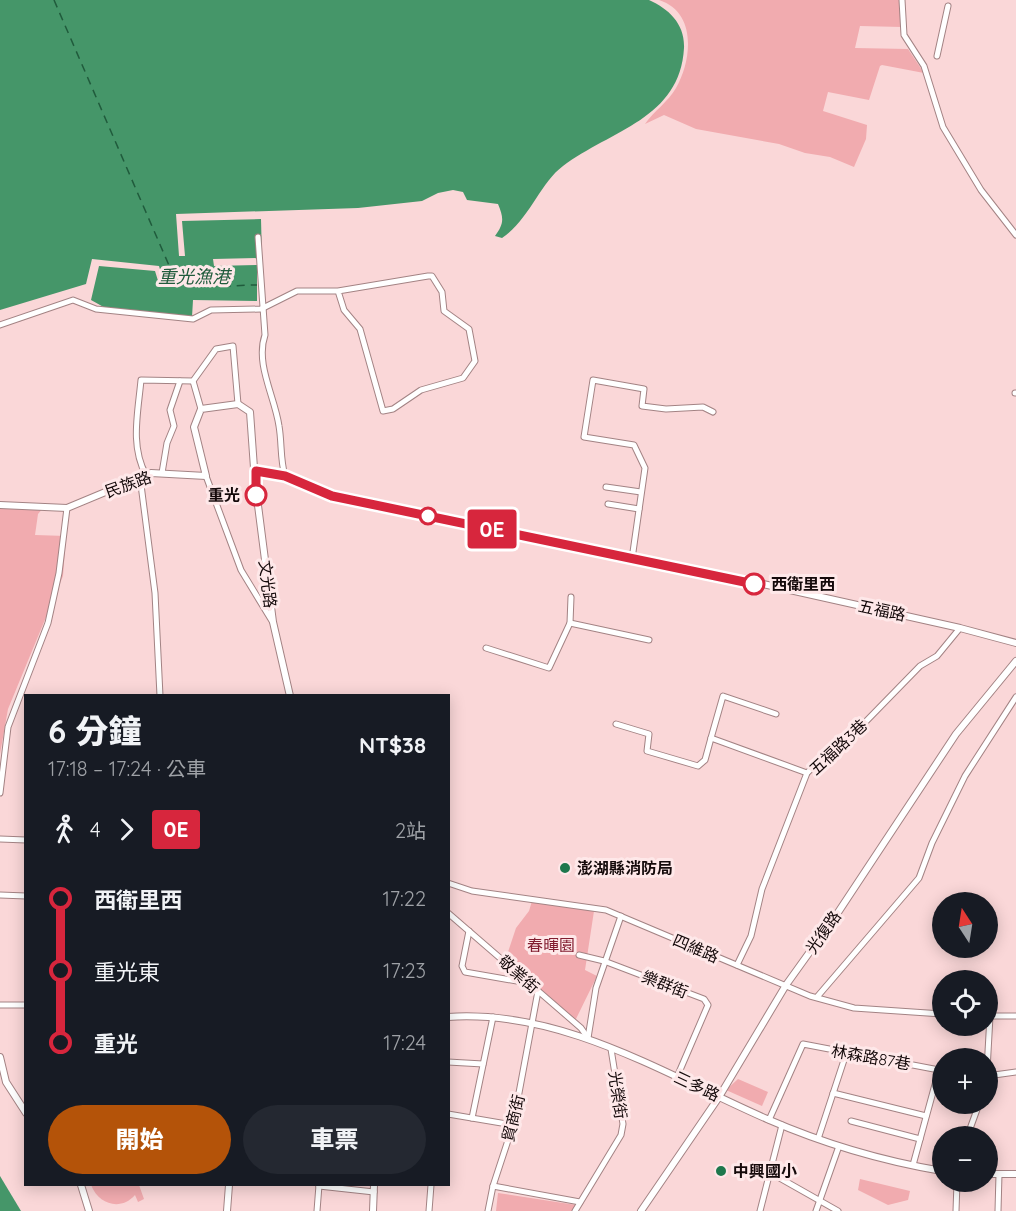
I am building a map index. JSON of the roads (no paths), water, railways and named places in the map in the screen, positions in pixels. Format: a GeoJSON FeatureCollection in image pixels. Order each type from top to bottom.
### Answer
{"type":"FeatureCollection","features":[{"type":"Feature","properties":{"kind":"street"},"geometry":{"type":"LineString","coordinates":[[902,0],[904,35],[924,66],[944,127],[981,190],[1016,235]]}},
{"type":"Feature","properties":{"kind":"street"},"geometry":{"type":"LineString","coordinates":[[937,56],[948,6]]}},
{"type":"Feature","properties":{"kind":"street"},"geometry":{"type":"LineString","coordinates":[[258,237],[261,309],[265,335],[262,343],[268,387],[279,425],[280,457],[285,476]]}},
{"type":"Feature","properties":{"kind":"street"},"geometry":{"type":"LineString","coordinates":[[0,325],[73,300],[96,309],[193,319],[211,310],[261,309],[297,291],[338,291],[432,276],[442,292],[444,311],[469,329],[475,361],[463,378],[421,390],[393,409],[383,411],[360,329],[344,310],[338,291]]}},
{"type":"Feature","properties":{"kind":"street"},"geometry":{"type":"LineString","coordinates":[[193,381],[216,349],[233,346],[237,404],[201,409]]}},
{"type":"Feature","properties":{"kind":"street"},"geometry":{"type":"LineString","coordinates":[[160,694],[155,593],[143,476],[135,439],[141,380],[193,381]]}},
{"type":"Feature","properties":{"kind":"street"},"geometry":{"type":"LineString","coordinates":[[632,559],[645,468],[633,445],[584,437],[593,380],[644,389],[642,406],[666,409],[704,407],[713,412]]}},
{"type":"Feature","properties":{"kind":"street"},"geometry":{"type":"LineString","coordinates":[[162,473],[167,443],[174,426],[170,410],[180,381]]}},
{"type":"Feature","properties":{"kind":"street"},"geometry":{"type":"LineString","coordinates":[[193,381],[201,409],[194,427],[206,476],[241,570],[273,622]]}},
{"type":"Feature","properties":{"kind":"street","name":"文光路"},"geometry":{"type":"LineString","coordinates":[[237,404],[250,412],[255,482],[273,622],[290,694]]}},
{"type":"Feature","properties":{"kind":"street","name":"五福路"},"geometry":{"type":"LineString","coordinates":[[256,471],[285,476],[332,496],[763,584],[960,628],[1016,643]]}},
{"type":"Feature","properties":{"kind":"street","name":"民族路"},"geometry":{"type":"LineString","coordinates":[[0,505],[29,508],[60,505],[67,508],[143,476],[162,473],[206,476]]}},
{"type":"Feature","properties":{"kind":"street"},"geometry":{"type":"LineString","coordinates":[[606,487],[641,492]]}},
{"type":"Feature","properties":{"kind":"street"},"geometry":{"type":"LineString","coordinates":[[608,504],[639,509]]}},
{"type":"Feature","properties":{"kind":"street"},"geometry":{"type":"LineString","coordinates":[[0,793],[8,727],[48,623],[59,573],[67,508]]}},
{"type":"Feature","properties":{"kind":"street"},"geometry":{"type":"LineString","coordinates":[[486,648],[549,668],[570,623],[572,597]]}},
{"type":"Feature","properties":{"kind":"street"},"geometry":{"type":"LineString","coordinates":[[570,623],[649,640]]}},
{"type":"Feature","properties":{"kind":"street","name":"五福路3巷"},"geometry":{"type":"LineString","coordinates":[[738,965],[751,936],[762,889],[807,773],[833,747],[839,749],[920,666],[937,656],[960,628]]}},
{"type":"Feature","properties":{"kind":"street","name":"光復路"},"geometry":{"type":"LineString","coordinates":[[641,1211],[719,1097],[786,985],[837,914],[956,734],[1016,661]]}},
{"type":"Feature","properties":{"kind":"street"},"geometry":{"type":"LineString","coordinates":[[616,724],[650,734],[646,751],[698,766],[705,760],[723,696],[776,714]]}},
{"type":"Feature","properties":{"kind":"street"},"geometry":{"type":"LineString","coordinates":[[817,998],[920,878],[932,843],[965,776],[1016,697]]}},
{"type":"Feature","properties":{"kind":"street"},"geometry":{"type":"LineString","coordinates":[[711,738],[807,773]]}},
{"type":"Feature","properties":{"kind":"street"},"geometry":{"type":"LineString","coordinates":[[0,839],[24,840]]}},
{"type":"Feature","properties":{"kind":"street","name":"四維路"},"geometry":{"type":"LineString","coordinates":[[450,884],[472,891],[606,910],[817,998],[854,1008],[932,1013]]}},
{"type":"Feature","properties":{"kind":"street"},"geometry":{"type":"LineString","coordinates":[[0,895],[24,896]]}},
{"type":"Feature","properties":{"kind":"street","name":"敬業街"},"geometry":{"type":"LineString","coordinates":[[450,915],[581,1028],[588,1038]]}},
{"type":"Feature","properties":{"kind":"street"},"geometry":{"type":"LineString","coordinates":[[588,1038],[596,988],[621,916]]}},
{"type":"Feature","properties":{"kind":"street"},"geometry":{"type":"LineString","coordinates":[[469,931],[462,966],[465,972],[530,983]]}},
{"type":"Feature","properties":{"kind":"street","name":"樂群街"},"geometry":{"type":"LineString","coordinates":[[579,955],[604,961],[704,999],[708,1005],[677,1077]]}},
{"type":"Feature","properties":{"kind":"street","name":"貿商街"},"geometry":{"type":"LineString","coordinates":[[488,1211],[493,1185],[513,1125],[538,991]]}},
{"type":"Feature","properties":{"kind":"street"},"geometry":{"type":"LineString","coordinates":[[0,1005],[24,1005]]}},
{"type":"Feature","properties":{"kind":"street"},"geometry":{"type":"LineString","coordinates":[[998,1016],[1016,1016]]}},
{"type":"Feature","properties":{"kind":"street","name":"三多路"},"geometry":{"type":"LineString","coordinates":[[450,1017],[493,1017],[588,1038],[769,1120],[818,1139],[932,1169]]}},
{"type":"Feature","properties":{"kind":"street"},"geometry":{"type":"LineString","coordinates":[[472,1118],[493,1017]]}},
{"type":"Feature","properties":{"kind":"street","name":"林森路87巷"},"geometry":{"type":"LineString","coordinates":[[769,1120],[803,1044],[939,1070],[926,1116]]}},
{"type":"Feature","properties":{"kind":"street","name":"光榮街"},"geometry":{"type":"LineString","coordinates":[[575,1211],[621,1135],[623,1124],[611,1049]]}},
{"type":"Feature","properties":{"kind":"street"},"geometry":{"type":"LineString","coordinates":[[818,1139],[846,1054]]}},
{"type":"Feature","properties":{"kind":"street"},"geometry":{"type":"LineString","coordinates":[[0,1057],[6,1082],[23,1106]]}},
{"type":"Feature","properties":{"kind":"street"},"geometry":{"type":"LineString","coordinates":[[450,1062],[483,1064]]}},
{"type":"Feature","properties":{"kind":"street"},"geometry":{"type":"LineString","coordinates":[[998,1074],[1016,1072]]}},
{"type":"Feature","properties":{"kind":"street"},"geometry":{"type":"LineString","coordinates":[[833,1093],[926,1116],[913,1166]]}},
{"type":"Feature","properties":{"kind":"street"},"geometry":{"type":"LineString","coordinates":[[450,1114],[513,1125]]}},
{"type":"Feature","properties":{"kind":"street"},"geometry":{"type":"LineString","coordinates":[[850,1121],[920,1139]]}},
{"type":"Feature","properties":{"kind":"street"},"geometry":{"type":"LineString","coordinates":[[760,1211],[782,1125]]}},
{"type":"Feature","properties":{"kind":"street"},"geometry":{"type":"LineString","coordinates":[[816,1211],[839,1146]]}},
{"type":"Feature","properties":{"kind":"street"},"geometry":{"type":"LineString","coordinates":[[769,1172],[838,1211]]}},
{"type":"Feature","properties":{"kind":"street"},"geometry":{"type":"LineString","coordinates":[[998,1211],[999,1174],[1016,1174]]}},
{"type":"Feature","properties":{"kind":"street"},"geometry":{"type":"LineString","coordinates":[[493,1185],[580,1202]]}},
{"type":"Feature","properties":{"kind":"street"},"geometry":{"type":"LineString","coordinates":[[81,1186],[89,1211]]}},
{"type":"Feature","properties":{"kind":"street"},"geometry":{"type":"LineString","coordinates":[[227,1211],[229,1186]]}},
{"type":"Feature","properties":{"kind":"street"},"geometry":{"type":"LineString","coordinates":[[316,1211],[319,1186]]}},
{"type":"Feature","properties":{"kind":"street"},"geometry":{"type":"LineString","coordinates":[[333,1186],[374,1189],[373,1211]]}},
{"type":"Feature","properties":{"kind":"street"},"geometry":{"type":"LineString","coordinates":[[429,1211],[431,1186]]}},
{"type":"Feature","properties":{"kind":"street"},"geometry":{"type":"LineString","coordinates":[[956,1211],[957,1192]]}},
{"type":"Feature","properties":{"kind":"water","name":"重光漁港"},"geometry":{"type":"Polygon","coordinates":[[[0,0],[649,0],[674,18],[682,32],[684,48],[680,72],[670,91],[657,107],[621,132],[563,166],[548,182],[520,222],[502,238],[495,236],[502,221],[498,204],[467,200],[463,192],[453,190],[438,193],[422,201],[358,208],[176,214],[179,256],[185,256],[182,221],[261,219],[262,258],[213,259],[214,266],[257,265],[257,301],[193,300],[192,317],[109,310],[91,300],[99,266],[155,271],[159,284],[164,283],[159,266],[92,259],[86,284],[0,310],[0,0]]]}},
{"type":"Feature","properties":{"kind":"water"},"geometry":{"type":"Polygon","coordinates":[[[0,1176],[21,1211],[0,1211],[0,1176]]]}},
{"type":"Feature","properties":{"kind":"place","name":"重光"},"geometry":{"type":"Point","coordinates":[256,495]}},
{"type":"Feature","properties":{"kind":"place","name":"西衛里西"},"geometry":{"type":"Point","coordinates":[754,584]}},
{"type":"Feature","properties":{"kind":"place","name":"澎湖縣消防局"},"geometry":{"type":"Point","coordinates":[565,868]}},
{"type":"Feature","properties":{"kind":"place","name":"中興國小"},"geometry":{"type":"Point","coordinates":[721,1171]}},
{"type":"Feature","properties":{"kind":"park label","name":"春暉園"},"geometry":{"type":"Point","coordinates":[551,945]}}]}
